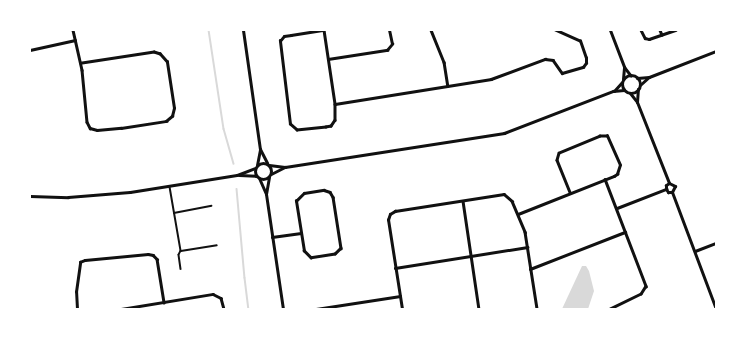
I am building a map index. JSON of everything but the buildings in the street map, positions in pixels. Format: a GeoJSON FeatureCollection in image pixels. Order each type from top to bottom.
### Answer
{"type":"FeatureCollection","features":[{"type":"Feature","properties":{"kind":"street"},"geometry":{"type":"LineString","coordinates":[[73,30],[80,63],[87,124],[92,130],[121,128],[166,121],[172,116],[174,108],[167,62],[160,54],[154,52],[80,63]]}},
{"type":"Feature","properties":{"kind":"street"},"geometry":{"type":"LineString","coordinates":[[243,30],[260,149],[271,169],[266,194]]}},
{"type":"Feature","properties":{"kind":"street"},"geometry":{"type":"LineString","coordinates":[[324,30],[328,59],[336,120],[331,126],[299,131],[294,130],[291,126],[280,41],[284,36],[324,30]]}},
{"type":"Feature","properties":{"kind":"street"},"geometry":{"type":"LineString","coordinates":[[328,59],[387,50],[392,44],[389,30]]}},
{"type":"Feature","properties":{"kind":"street"},"geometry":{"type":"LineString","coordinates":[[431,30],[444,62],[448,86]]}},
{"type":"Feature","properties":{"kind":"street"},"geometry":{"type":"LineString","coordinates":[[335,104],[491,80],[545,59],[550,59],[555,62],[559,70],[564,73],[583,67],[586,63],[586,58],[580,41],[555,30]]}},
{"type":"Feature","properties":{"kind":"street"},"geometry":{"type":"LineString","coordinates":[[610,30],[624,66],[631,76],[637,78],[649,77],[716,52]]}},
{"type":"Feature","properties":{"kind":"street"},"geometry":{"type":"LineString","coordinates":[[641,30],[645,38],[649,39],[675,30]]}},
{"type":"Feature","properties":{"kind":"street"},"geometry":{"type":"LineString","coordinates":[[660,30],[662,35]]}},
{"type":"Feature","properties":{"kind":"street"},"geometry":{"type":"LineString","coordinates":[[30,50],[75,40]]}},
{"type":"Feature","properties":{"kind":"street"},"geometry":{"type":"LineString","coordinates":[[624,66],[624,90]]}},
{"type":"Feature","properties":{"kind":"street"},"geometry":{"type":"LineString","coordinates":[[613,91],[623,81],[631,76]]}},
{"type":"Feature","properties":{"kind":"street"},"geometry":{"type":"LineString","coordinates":[[630,93],[639,88],[649,77]]}},
{"type":"Feature","properties":{"kind":"street"},"geometry":{"type":"LineString","coordinates":[[637,78],[639,88],[637,102]]}},
{"type":"Feature","properties":{"kind":"street"},"geometry":{"type":"LineString","coordinates":[[238,175],[256,167],[261,163],[285,167],[504,133],[613,91],[624,90],[630,93],[637,102],[669,183],[675,186],[672,192]]}},
{"type":"Feature","properties":{"kind":"street"},"geometry":{"type":"LineString","coordinates":[[518,214],[605,180],[617,174],[620,165],[609,139],[603,135],[562,150],[558,155],[557,160],[570,193]]}},
{"type":"Feature","properties":{"kind":"street"},"geometry":{"type":"LineString","coordinates":[[260,149],[256,167],[258,177],[266,194],[283,309]]}},
{"type":"Feature","properties":{"kind":"street"},"geometry":{"type":"LineString","coordinates":[[30,196],[68,197],[130,192],[238,175],[264,179],[285,167]]}},
{"type":"Feature","properties":{"kind":"street"},"geometry":{"type":"LineString","coordinates":[[605,180],[646,286],[641,294],[610,309]]}},
{"type":"Feature","properties":{"kind":"street"},"geometry":{"type":"LineString","coordinates":[[617,208],[666,189],[666,186],[669,183]]}},
{"type":"Feature","properties":{"kind":"street"},"geometry":{"type":"LineString","coordinates":[[666,189],[669,192],[672,192],[716,309]]}},
{"type":"Feature","properties":{"kind":"street"},"geometry":{"type":"LineString","coordinates":[[324,190],[330,192],[334,197],[341,245],[340,250],[335,254],[313,258],[309,257],[304,251],[301,233],[296,203],[298,197],[304,193],[324,190]]}},
{"type":"Feature","properties":{"kind":"street"},"geometry":{"type":"LineString","coordinates":[[402,309],[388,220],[390,214],[395,211],[504,194],[512,200],[525,232],[537,309]]}},
{"type":"Feature","properties":{"kind":"street"},"geometry":{"type":"LineString","coordinates":[[462,200],[480,309]]}},
{"type":"Feature","properties":{"kind":"street"},"geometry":{"type":"LineString","coordinates":[[530,269],[625,232]]}},
{"type":"Feature","properties":{"kind":"street"},"geometry":{"type":"LineString","coordinates":[[272,237],[301,233]]}},
{"type":"Feature","properties":{"kind":"street"},"geometry":{"type":"LineString","coordinates":[[695,251],[716,243]]}},
{"type":"Feature","properties":{"kind":"street"},"geometry":{"type":"LineString","coordinates":[[395,268],[527,247]]}},
{"type":"Feature","properties":{"kind":"street"},"geometry":{"type":"LineString","coordinates":[[77,309],[76,292],[80,262],[85,260],[148,254],[153,255],[157,259],[164,302]]}},
{"type":"Feature","properties":{"kind":"street"},"geometry":{"type":"LineString","coordinates":[[121,309],[213,294],[221,298],[224,309]]}},
{"type":"Feature","properties":{"kind":"street"},"geometry":{"type":"LineString","coordinates":[[316,309],[400,296]]}},
{"type":"Feature","properties":{"kind":"lane"},"geometry":{"type":"LineString","coordinates":[[170,185],[181,251],[179,256],[181,269]]}},
{"type":"Feature","properties":{"kind":"lane"},"geometry":{"type":"LineString","coordinates":[[174,214],[211,206]]}},
{"type":"Feature","properties":{"kind":"lane"},"geometry":{"type":"LineString","coordinates":[[181,251],[217,245]]}},
{"type":"Feature","properties":{"kind":"shaded area"},"geometry":{"type":"Polygon","coordinates":[[[582,266],[586,266],[589,271],[594,291],[588,309],[562,309],[582,266]]]}},
{"type":"Feature","properties":{"kind":"waterway"},"geometry":{"type":"LineString","coordinates":[[209,30],[224,129],[234,164]]}},
{"type":"Feature","properties":{"kind":"waterway"},"geometry":{"type":"LineString","coordinates":[[237,189],[249,309]]}}]}
